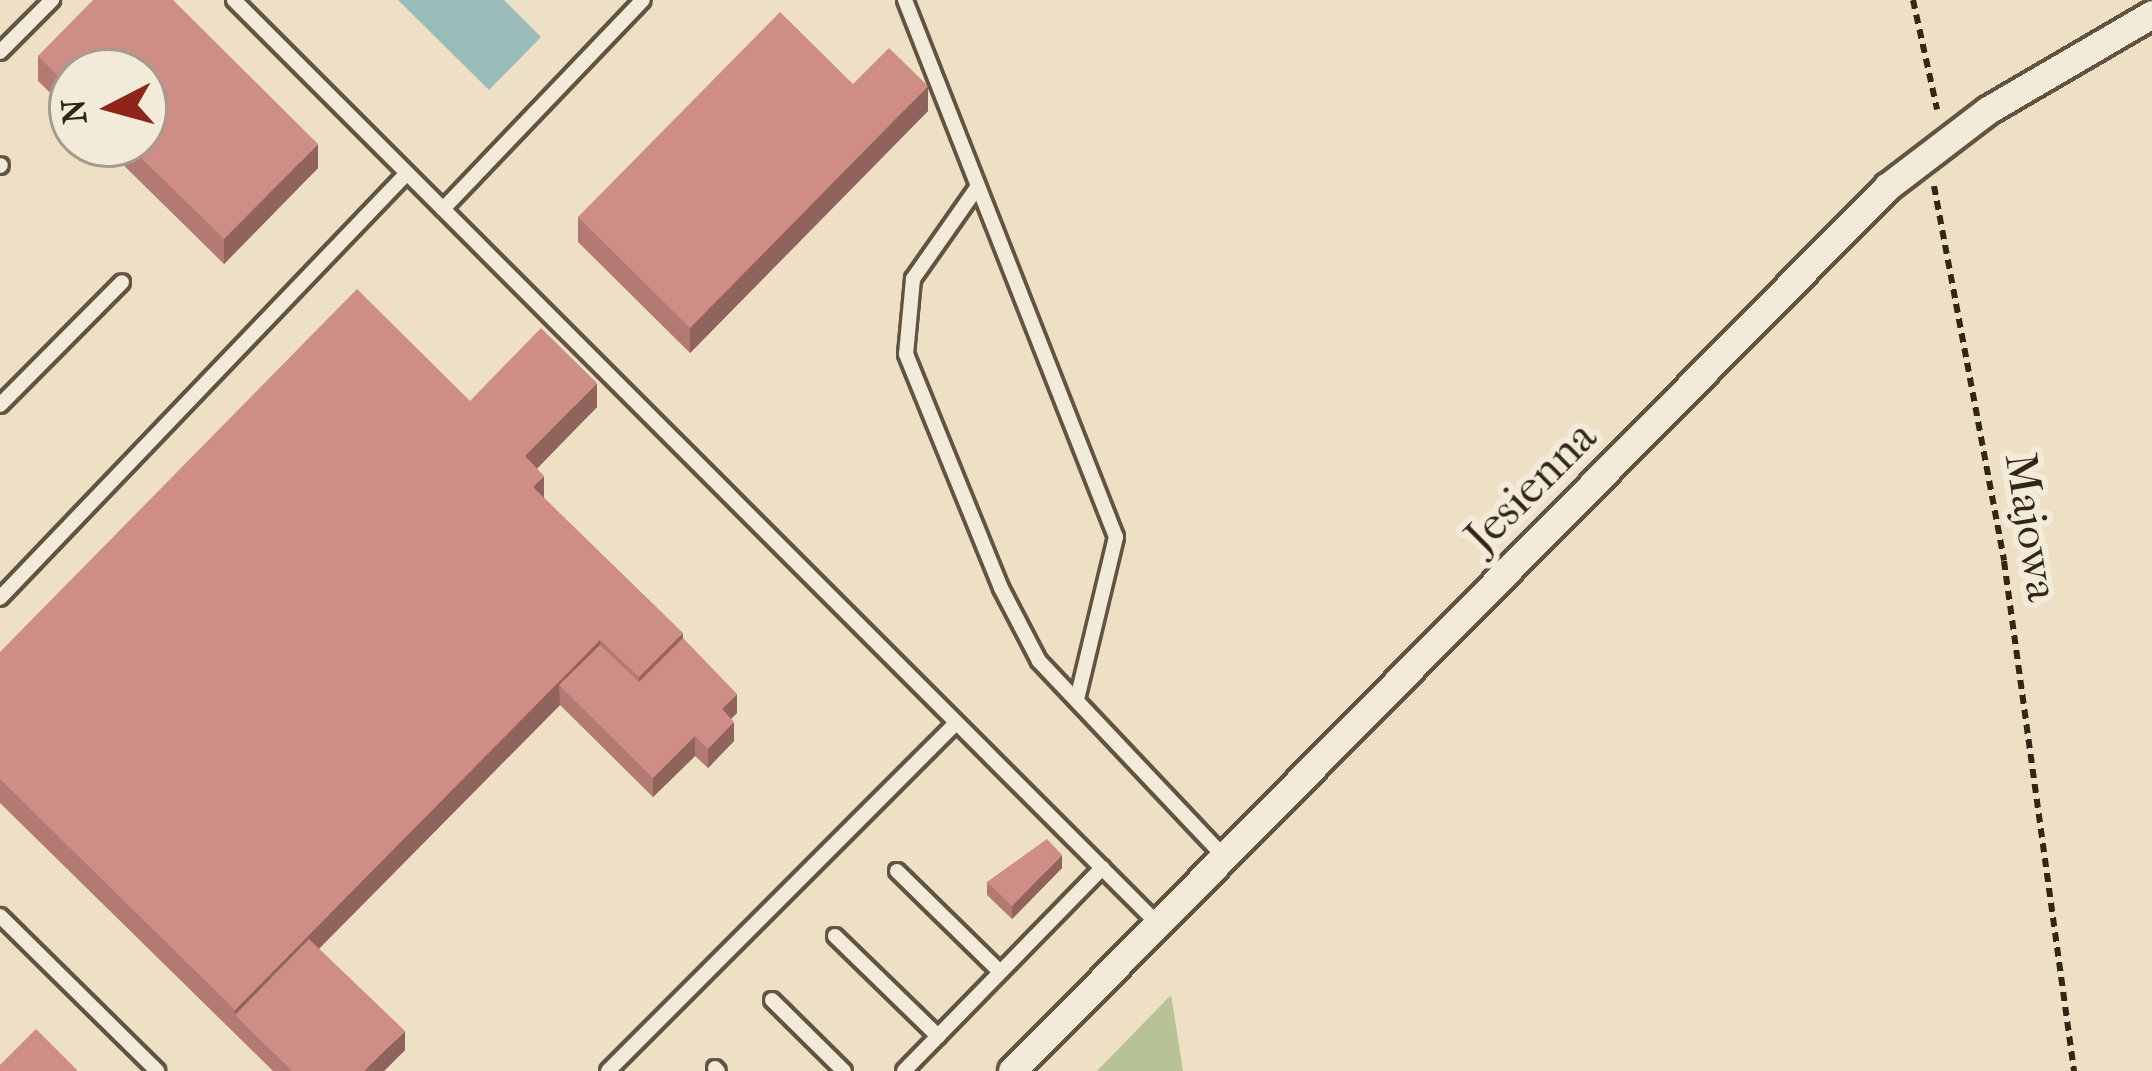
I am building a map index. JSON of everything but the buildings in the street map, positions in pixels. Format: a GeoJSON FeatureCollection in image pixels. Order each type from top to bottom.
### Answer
{"type":"FeatureCollection","features":[{"type":"Feature","properties":{"kind":"street","name":"Jesienna"},"geometry":{"type":"LineString","coordinates":[[1012,1071],[1934,146],[2152,14]]}},
{"type":"Feature","properties":{"kind":"lane"},"geometry":{"type":"LineString","coordinates":[[0,52],[52,0]]}},
{"type":"Feature","properties":{"kind":"lane"},"geometry":{"type":"LineString","coordinates":[[234,0],[1159,925]]}},
{"type":"Feature","properties":{"kind":"lane"},"geometry":{"type":"LineString","coordinates":[[443,208],[643,0]]}},
{"type":"Feature","properties":{"kind":"lane"},"geometry":{"type":"LineString","coordinates":[[905,0],[1115,537],[1077,699]]}},
{"type":"Feature","properties":{"kind":"lane"},"geometry":{"type":"LineString","coordinates":[[0,598],[407,173]]}},
{"type":"Feature","properties":{"kind":"lane"},"geometry":{"type":"LineString","coordinates":[[976,189],[913,279],[906,354],[1000,588],[1039,661],[1225,858]]}},
{"type":"Feature","properties":{"kind":"lane"},"geometry":{"type":"LineString","coordinates":[[0,405],[122,282]]}},
{"type":"Feature","properties":{"kind":"lane"},"geometry":{"type":"LineString","coordinates":[[608,1071],[956,723]]}},
{"type":"Feature","properties":{"kind":"lane"},"geometry":{"type":"LineString","coordinates":[[904,1071],[1102,868]]}},
{"type":"Feature","properties":{"kind":"lane"},"geometry":{"type":"LineString","coordinates":[[897,872],[1000,972]]}},
{"type":"Feature","properties":{"kind":"lane"},"geometry":{"type":"LineString","coordinates":[[2,920],[158,1071]]}},
{"type":"Feature","properties":{"kind":"lane"},"geometry":{"type":"LineString","coordinates":[[835,936],[938,1036]]}},
{"type":"Feature","properties":{"kind":"lane"},"geometry":{"type":"LineString","coordinates":[[772,1000],[844,1071]]}},
{"type":"Feature","properties":{"kind":"path","name":"Majowa"},"geometry":{"type":"LineString","coordinates":[[1913,0],[1940,118],[1929,176],[1952,251],[2004,561],[2074,1071]]}},
{"type":"Feature","properties":{"kind":"green space"},"geometry":{"type":"Polygon","coordinates":[[[1171,995],[1183,1071],[1097,1071],[1171,995]]]}},
{"type":"Feature","properties":{"kind":"water"},"geometry":{"type":"Polygon","coordinates":[[[398,0],[504,0],[541,37],[489,90],[398,0]]]}}]}
